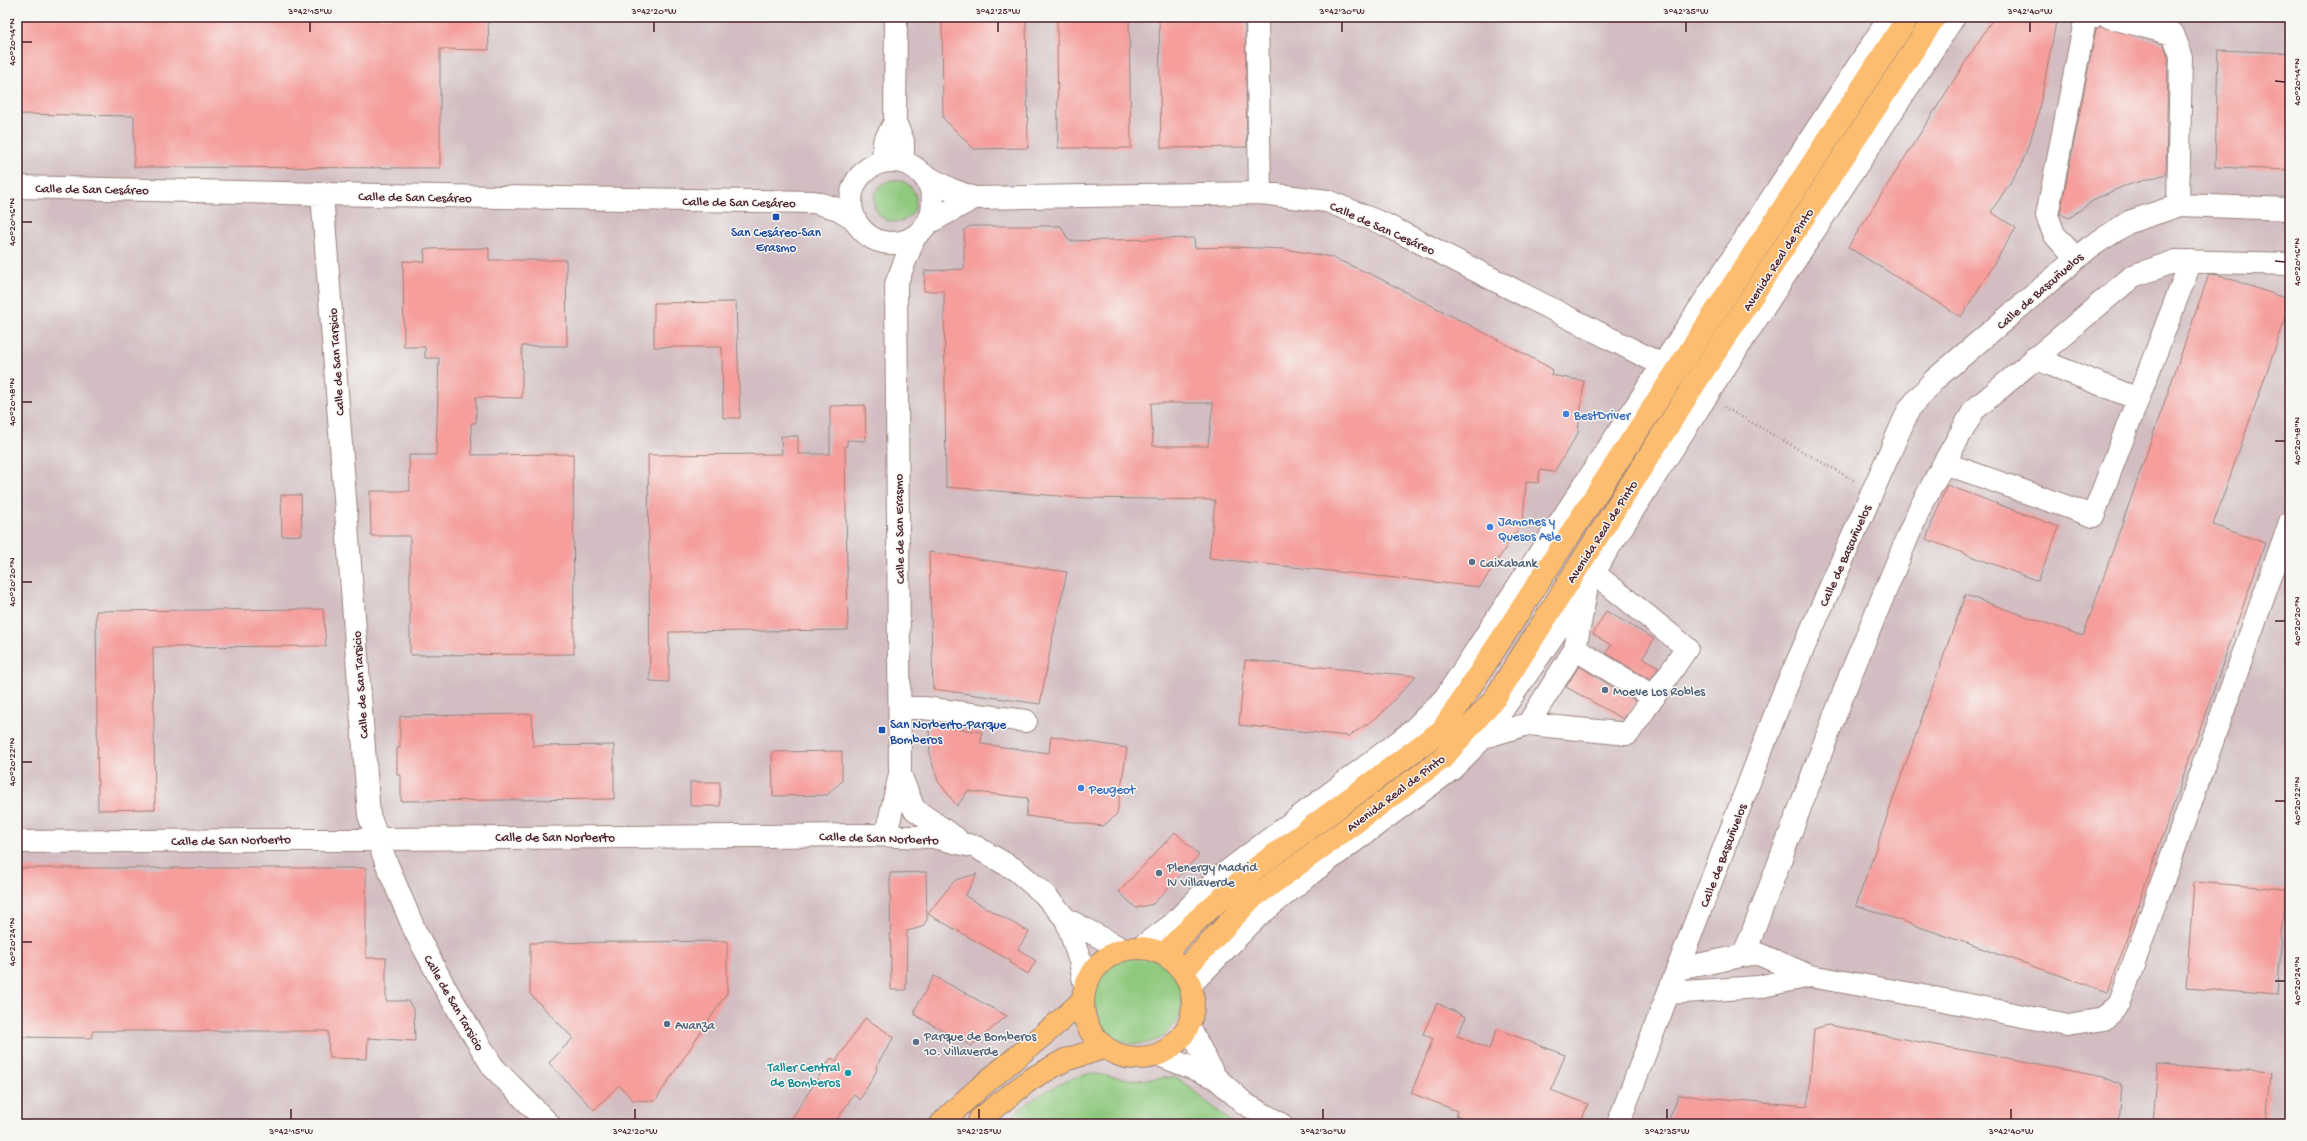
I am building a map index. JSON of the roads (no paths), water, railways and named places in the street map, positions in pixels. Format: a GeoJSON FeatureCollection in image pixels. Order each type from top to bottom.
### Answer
{"type":"FeatureCollection","features":[{"type":"Feature","properties":{"kind":"main road","name":"Avenida Real de Pinto"},"geometry":{"type":"LineString","coordinates":[[1165,953],[1197,920],[1252,871],[1442,730],[1670,369],[1908,17]]}},
{"type":"Feature","properties":{"kind":"main road","name":"Avenida Real de Pinto"},"geometry":{"type":"LineString","coordinates":[[1187,977],[1250,900],[1442,759],[1495,698],[1705,390],[1935,17]]}},
{"type":"Feature","properties":{"kind":"main road"},"geometry":{"type":"LineString","coordinates":[[941,1124],[1015,1058],[1051,1031],[1083,993],[1098,963],[1132,948],[1165,953],[1187,977],[1194,1006],[1189,1027],[1177,1044],[1159,1055],[1140,1059],[1121,1056],[1104,1048],[1087,1027],[1083,993]]}},
{"type":"Feature","properties":{"kind":"main road"},"geometry":{"type":"LineString","coordinates":[[978,1124],[980,1120],[1031,1079],[1065,1060],[1104,1048]]}},
{"type":"Feature","properties":{"kind":"street"},"geometry":{"type":"LineString","coordinates":[[893,162],[884,142],[895,122],[896,17]]}},
{"type":"Feature","properties":{"kind":"street"},"geometry":{"type":"LineString","coordinates":[[1257,17],[1260,193]]}},
{"type":"Feature","properties":{"kind":"street"},"geometry":{"type":"LineString","coordinates":[[1132,948],[1172,925],[1217,879],[1410,733],[1445,698],[1670,369],[1890,17]]}},
{"type":"Feature","properties":{"kind":"street"},"geometry":{"type":"LineString","coordinates":[[1187,977],[1314,870],[1452,769],[1484,737],[1590,580],[1705,390],[1954,17]]}},
{"type":"Feature","properties":{"kind":"street"},"geometry":{"type":"LineString","coordinates":[[2076,259],[2054,234],[2047,215],[2085,21],[2093,17]]}},
{"type":"Feature","properties":{"kind":"street"},"geometry":{"type":"LineString","coordinates":[[2109,17],[2173,34],[2181,56],[2178,206]]}},
{"type":"Feature","properties":{"kind":"street"},"geometry":{"type":"LineString","coordinates":[[893,162],[924,175],[931,187],[934,199],[933,211],[922,230],[897,243],[876,240],[861,229],[855,219],[851,200],[853,188],[865,171],[893,162]]}},
{"type":"Feature","properties":{"kind":"street","name":"Calle de San Cesáreo"},"geometry":{"type":"LineString","coordinates":[[924,175],[950,189],[974,198],[1260,193],[1327,200],[1386,225],[1670,369],[1705,390]]}},
{"type":"Feature","properties":{"kind":"street","name":"Calle de San Cesáreo"},"geometry":{"type":"LineString","coordinates":[[17,186],[322,194],[814,202],[838,209],[855,219]]}},
{"type":"Feature","properties":{"kind":"street","name":"Calle de San Cesáreo"},"geometry":{"type":"LineString","coordinates":[[814,202],[853,188]]}},
{"type":"Feature","properties":{"kind":"street","name":"Calle de San Tarsicio"},"geometry":{"type":"LineString","coordinates":[[322,194],[369,815],[415,931],[444,988],[493,1067],[549,1124]]}},
{"type":"Feature","properties":{"kind":"street","name":"Calle de San Cesáreo"},"geometry":{"type":"LineString","coordinates":[[922,230],[974,198]]}},
{"type":"Feature","properties":{"kind":"street","name":"Calle de Bascuñuelos"},"geometry":{"type":"LineString","coordinates":[[1618,1124],[1783,694],[1910,408],[1934,380],[2090,247],[2129,222],[2178,206],[2290,209]]}},
{"type":"Feature","properties":{"kind":"street","name":"Calle de San Erasmo"},"geometry":{"type":"LineString","coordinates":[[896,284],[922,230]]}},
{"type":"Feature","properties":{"kind":"street","name":"Calle de San Erasmo"},"geometry":{"type":"LineString","coordinates":[[876,240],[888,262],[896,284],[900,774],[886,834]]}},
{"type":"Feature","properties":{"kind":"street"},"geometry":{"type":"LineString","coordinates":[[1744,955],[1850,676],[1918,512],[1974,410],[2133,276],[2176,261],[2290,264]]}},
{"type":"Feature","properties":{"kind":"street"},"geometry":{"type":"LineString","coordinates":[[1944,463],[2093,516],[2191,261]]}},
{"type":"Feature","properties":{"kind":"street"},"geometry":{"type":"LineString","coordinates":[[2034,358],[2138,399]]}},
{"type":"Feature","properties":{"kind":"street"},"geometry":{"type":"LineString","coordinates":[[1678,969],[1722,962],[1756,953],[1810,976],[1934,998],[2068,1025],[2104,1019],[2120,1002],[2290,522]]}},
{"type":"Feature","properties":{"kind":"street"},"geometry":{"type":"LineString","coordinates":[[1528,724],[1575,649],[1590,580]]}},
{"type":"Feature","properties":{"kind":"street"},"geometry":{"type":"LineString","coordinates":[[1484,737],[1528,724],[1628,734],[1654,697],[1687,648],[1590,580]]}},
{"type":"Feature","properties":{"kind":"street"},"geometry":{"type":"LineString","coordinates":[[1575,649],[1654,697]]}},
{"type":"Feature","properties":{"kind":"street"},"geometry":{"type":"LineString","coordinates":[[900,708],[924,708],[1026,721]]}},
{"type":"Feature","properties":{"kind":"street","name":"Calle de San Erasmo"},"geometry":{"type":"LineString","coordinates":[[900,774],[914,809],[962,843]]}},
{"type":"Feature","properties":{"kind":"street","name":"Calle de San Norberto"},"geometry":{"type":"LineString","coordinates":[[17,842],[886,834],[932,837],[962,843],[983,851],[1016,870],[1044,894],[1066,919],[1080,961],[1083,993]]}},
{"type":"Feature","properties":{"kind":"street","name":"Calle de San Norberto"},"geometry":{"type":"LineString","coordinates":[[1066,919],[1132,948]]}},
{"type":"Feature","properties":{"kind":"street"},"geometry":{"type":"LineString","coordinates":[[1669,993],[1758,987],[1810,976]]}},
{"type":"Feature","properties":{"kind":"street"},"geometry":{"type":"LineString","coordinates":[[1189,1027],[1216,1077],[1245,1104],[1281,1124]]}},
{"type":"Feature","properties":{"kind":"street"},"geometry":{"type":"LineString","coordinates":[[1159,1055],[1216,1077]]}},
{"type":"Feature","properties":{"kind":"place","name":"San Cesáreo-San Erasmo"},"geometry":{"type":"Point","coordinates":[776,217]}},
{"type":"Feature","properties":{"kind":"place","name":"BestDriver"},"geometry":{"type":"Point","coordinates":[1566,414]}},
{"type":"Feature","properties":{"kind":"place","name":"Jamones y Quesos Asle"},"geometry":{"type":"Point","coordinates":[1490,527]}},
{"type":"Feature","properties":{"kind":"place","name":"Caixabank"},"geometry":{"type":"Point","coordinates":[1472,562]}},
{"type":"Feature","properties":{"kind":"place","name":"Moeve Los Robles"},"geometry":{"type":"Point","coordinates":[1605,690]}},
{"type":"Feature","properties":{"kind":"place","name":"San Norberto-Parque Bomberos"},"geometry":{"type":"Point","coordinates":[882,730]}},
{"type":"Feature","properties":{"kind":"place","name":"Peugeot"},"geometry":{"type":"Point","coordinates":[1081,788]}},
{"type":"Feature","properties":{"kind":"place","name":"Plenergy Madrid IV Villaverde"},"geometry":{"type":"Point","coordinates":[1159,873]}},
{"type":"Feature","properties":{"kind":"place","name":"Avanza"},"geometry":{"type":"Point","coordinates":[667,1024]}},
{"type":"Feature","properties":{"kind":"place","name":"Parque de Bomberos 10. Villaverde"},"geometry":{"type":"Point","coordinates":[916,1042]}},
{"type":"Feature","properties":{"kind":"place","name":"Taller Central de Bomberos"},"geometry":{"type":"Point","coordinates":[848,1073]}}]}
